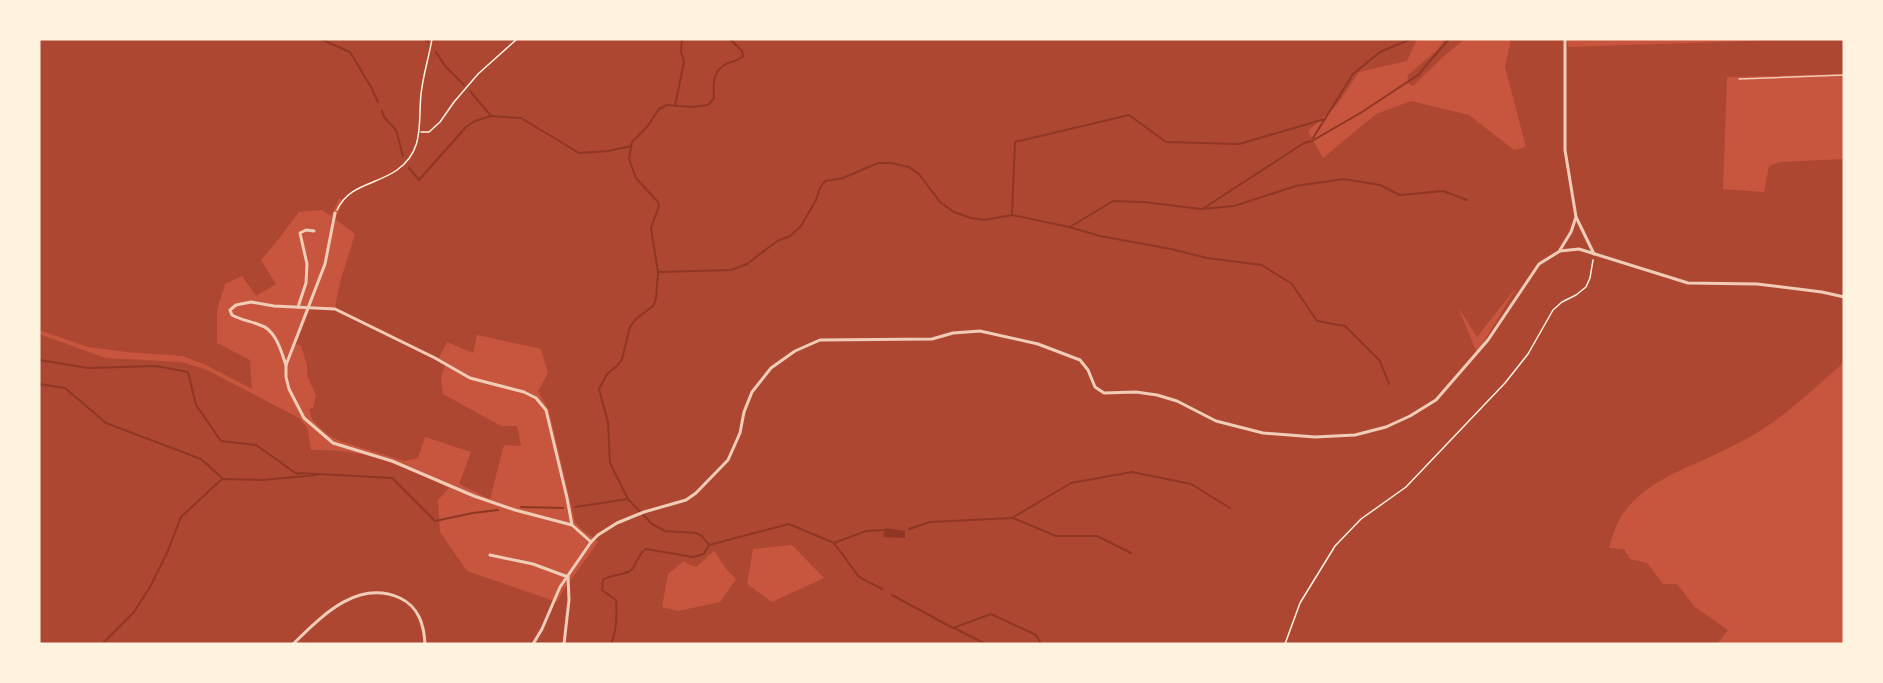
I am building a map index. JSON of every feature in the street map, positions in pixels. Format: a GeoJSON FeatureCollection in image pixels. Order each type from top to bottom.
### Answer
{"type":"FeatureCollection","features":[{"type":"Feature","properties":{"kind":"street"},"geometry":{"type":"LineString","coordinates":[[1565,39],[1565,150],[1576,217],[1594,254]]}},
{"type":"Feature","properties":{"kind":"street"},"geometry":{"type":"LineString","coordinates":[[335,213],[325,264],[286,365],[289,389],[304,418],[333,443],[392,461],[474,496],[572,525],[591,542]]}},
{"type":"Feature","properties":{"kind":"street"},"geometry":{"type":"LineString","coordinates":[[1560,251],[1571,232],[1576,217]]}},
{"type":"Feature","properties":{"kind":"street"},"geometry":{"type":"LineString","coordinates":[[298,307],[306,283],[307,264],[300,233],[306,230],[314,231]]}},
{"type":"Feature","properties":{"kind":"street"},"geometry":{"type":"LineString","coordinates":[[533,644],[542,630],[560,586],[591,542],[608,529],[637,514],[686,500],[696,493],[728,460],[740,433],[744,412],[752,392],[771,368],[795,351],[820,340],[932,339],[953,333],[980,331],[1038,344],[1080,360],[1088,370],[1095,387],[1104,393],[1136,392],[1157,395],[1177,401],[1216,421],[1263,433],[1315,437],[1355,435],[1386,427],[1436,400],[1488,340],[1539,264],[1560,251],[1579,249],[1688,283],[1757,284],[1844,297]]}},
{"type":"Feature","properties":{"kind":"street"},"geometry":{"type":"LineString","coordinates":[[286,365],[271,333],[262,325],[240,320],[232,315],[230,310],[236,305],[251,302],[335,309],[435,358],[470,378],[524,392],[536,398],[546,410],[548,417],[572,525]]}},
{"type":"Feature","properties":{"kind":"street"},"geometry":{"type":"LineString","coordinates":[[490,555],[533,564],[568,577]]}},
{"type":"Feature","properties":{"kind":"street"},"geometry":{"type":"LineString","coordinates":[[564,644],[569,600],[568,577]]}},
{"type":"Feature","properties":{"kind":"street"},"geometry":{"type":"LineString","coordinates":[[293,644],[327,613],[348,599],[362,593],[372,592],[392,595],[413,607],[421,621],[425,644]]}},
{"type":"Feature","properties":{"kind":"lane"},"geometry":{"type":"LineString","coordinates":[[1739,79],[1844,75]]}},
{"type":"Feature","properties":{"kind":"path"},"geometry":{"type":"LineString","coordinates":[[335,213],[340,203],[352,190],[398,169],[415,150],[420,132],[421,92],[432,39]]}},
{"type":"Feature","properties":{"kind":"path"},"geometry":{"type":"LineString","coordinates":[[420,132],[429,132],[440,123],[454,102],[478,74],[518,39]]}},
{"type":"Feature","properties":{"kind":"path"},"geometry":{"type":"LineString","coordinates":[[1285,644],[1300,603],[1335,546],[1362,519],[1406,488],[1505,383],[1528,354],[1553,310],[1586,287],[1594,254]]}},
{"type":"Feature","properties":{"kind":"shaded area"},"geometry":{"type":"Polygon","coordinates":[[[39,39],[1417,39],[1407,61],[1359,72],[1336,106],[1308,131],[1323,158],[1376,114],[1411,101],[1469,115],[1514,150],[1526,147],[1505,67],[1511,39],[1567,39],[1568,47],[1844,39],[1844,74],[1727,77],[1723,189],[1764,192],[1769,166],[1780,162],[1844,159],[1844,362],[1774,422],[1733,446],[1650,487],[1629,506],[1620,518],[1609,548],[1624,549],[1630,559],[1647,563],[1663,584],[1677,584],[1695,607],[1728,630],[1717,644],[39,644],[39,334],[106,358],[181,362],[205,369],[299,418],[307,427],[311,450],[343,451],[374,457],[449,488],[438,500],[440,532],[467,571],[557,602],[598,542],[575,522],[549,411],[538,391],[548,373],[541,349],[477,335],[473,353],[447,342],[439,358],[335,307],[355,234],[335,219],[344,200],[339,199],[331,216],[322,210],[299,212],[261,260],[276,284],[256,296],[242,276],[225,284],[217,310],[217,343],[250,360],[252,389],[206,365],[183,356],[88,347],[39,330],[39,39]],[[1515,290],[1477,337],[1458,307],[1477,353],[1515,290]],[[792,545],[753,549],[747,584],[772,602],[824,578],[792,545]],[[714,551],[696,567],[684,561],[668,574],[662,607],[678,611],[720,602],[736,579],[714,551]]]}},
{"type":"Feature","properties":{"kind":"shaded area"},"geometry":{"type":"Polygon","coordinates":[[[1445,39],[1465,39],[1413,86],[1407,83],[1408,75],[1437,50],[1445,39]]]}},
{"type":"Feature","properties":{"kind":"shaded area"},"geometry":{"type":"Polygon","coordinates":[[[310,309],[335,310],[445,365],[441,378],[443,394],[501,426],[517,426],[521,446],[504,445],[490,499],[459,484],[471,452],[425,437],[418,458],[404,461],[340,441],[328,435],[318,426],[312,419],[309,409],[313,408],[316,396],[307,375],[307,365],[301,346],[296,344],[310,309]]]}},
{"type":"Feature","properties":{"kind":"shaded area"},"geometry":{"type":"Polygon","coordinates":[[[885,528],[905,531],[905,538],[883,537],[885,528]]]}},
{"type":"Feature","properties":{"kind":"waterway"},"geometry":{"type":"LineString","coordinates":[[320,39],[350,52],[378,102]]}},
{"type":"Feature","properties":{"kind":"waterway"},"geometry":{"type":"LineString","coordinates":[[425,39],[428,42]]}},
{"type":"Feature","properties":{"kind":"waterway"},"geometry":{"type":"LineString","coordinates":[[675,106],[684,62],[681,52],[682,39]]}},
{"type":"Feature","properties":{"kind":"waterway"},"geometry":{"type":"LineString","coordinates":[[611,644],[615,628],[616,600],[602,590],[603,580],[631,570],[646,549],[693,557],[704,554],[709,545],[702,536],[696,533],[665,531],[652,524],[628,499],[610,463],[608,422],[599,389],[607,374],[622,359],[630,327],[636,319],[653,306],[656,299],[658,272],[651,228],[659,206],[636,178],[629,159],[632,142],[647,127],[659,109],[667,105],[693,107],[708,105],[714,98],[714,83],[718,71],[721,67],[743,56],[742,51],[730,39]]}},
{"type":"Feature","properties":{"kind":"waterway"},"geometry":{"type":"LineString","coordinates":[[1313,138],[1353,74],[1380,52],[1411,39]]}},
{"type":"Feature","properties":{"kind":"waterway"},"geometry":{"type":"LineString","coordinates":[[1204,208],[1304,143],[1312,141],[1362,112],[1418,75],[1449,39]]}},
{"type":"Feature","properties":{"kind":"waterway"},"geometry":{"type":"LineString","coordinates":[[436,52],[445,66],[464,85]]}},
{"type":"Feature","properties":{"kind":"waterway"},"geometry":{"type":"LineString","coordinates":[[470,91],[491,116]]}},
{"type":"Feature","properties":{"kind":"waterway"},"geometry":{"type":"LineString","coordinates":[[382,111],[384,117],[396,130],[403,156]]}},
{"type":"Feature","properties":{"kind":"waterway"},"geometry":{"type":"LineString","coordinates":[[1012,215],[1015,142],[1129,115],[1166,142],[1239,144],[1325,119]]}},
{"type":"Feature","properties":{"kind":"waterway"},"geometry":{"type":"LineString","coordinates":[[409,168],[419,180],[466,127],[475,121],[491,116],[521,118],[579,153],[608,151],[631,146]]}},
{"type":"Feature","properties":{"kind":"waterway"},"geometry":{"type":"LineString","coordinates":[[658,272],[731,270],[747,264],[777,241],[790,236],[801,226],[825,181],[843,178],[878,163],[891,163],[909,167],[919,174],[940,202],[954,212],[971,218],[984,220],[1012,215],[1207,258],[1262,265],[1292,284],[1317,321],[1345,326],[1380,361],[1389,384]]}},
{"type":"Feature","properties":{"kind":"waterway"},"geometry":{"type":"LineString","coordinates":[[1070,227],[1113,201],[1144,202],[1201,209],[1234,206],[1296,186],[1344,179],[1380,185],[1400,195],[1443,191],[1467,200]]}},
{"type":"Feature","properties":{"kind":"waterway"},"geometry":{"type":"LineString","coordinates":[[39,360],[88,368],[156,366],[188,372],[196,405],[221,441],[256,445],[297,474],[392,478],[435,521],[498,510]]}},
{"type":"Feature","properties":{"kind":"waterway"},"geometry":{"type":"LineString","coordinates":[[39,384],[65,388],[106,423],[201,459],[222,478]]}},
{"type":"Feature","properties":{"kind":"waterway"},"geometry":{"type":"LineString","coordinates":[[909,529],[930,522],[1012,518],[1071,483],[1132,472],[1191,484],[1230,508]]}},
{"type":"Feature","properties":{"kind":"waterway"},"geometry":{"type":"LineString","coordinates":[[102,644],[134,612],[150,587],[181,517],[222,479],[262,480],[317,475]]}},
{"type":"Feature","properties":{"kind":"waterway"},"geometry":{"type":"LineString","coordinates":[[575,507],[628,499]]}},
{"type":"Feature","properties":{"kind":"waterway"},"geometry":{"type":"LineString","coordinates":[[521,507],[563,508]]}},
{"type":"Feature","properties":{"kind":"waterway"},"geometry":{"type":"LineString","coordinates":[[1013,518],[1056,536],[1097,536],[1131,553]]}},
{"type":"Feature","properties":{"kind":"waterway"},"geometry":{"type":"LineString","coordinates":[[709,545],[789,524],[834,543],[859,577],[882,589]]}},
{"type":"Feature","properties":{"kind":"waterway"},"geometry":{"type":"LineString","coordinates":[[834,543],[866,531],[886,530]]}},
{"type":"Feature","properties":{"kind":"waterway"},"geometry":{"type":"LineString","coordinates":[[892,595],[953,628],[991,614],[1036,635],[1041,644]]}},
{"type":"Feature","properties":{"kind":"waterway"},"geometry":{"type":"LineString","coordinates":[[954,628],[986,644]]}}]}
